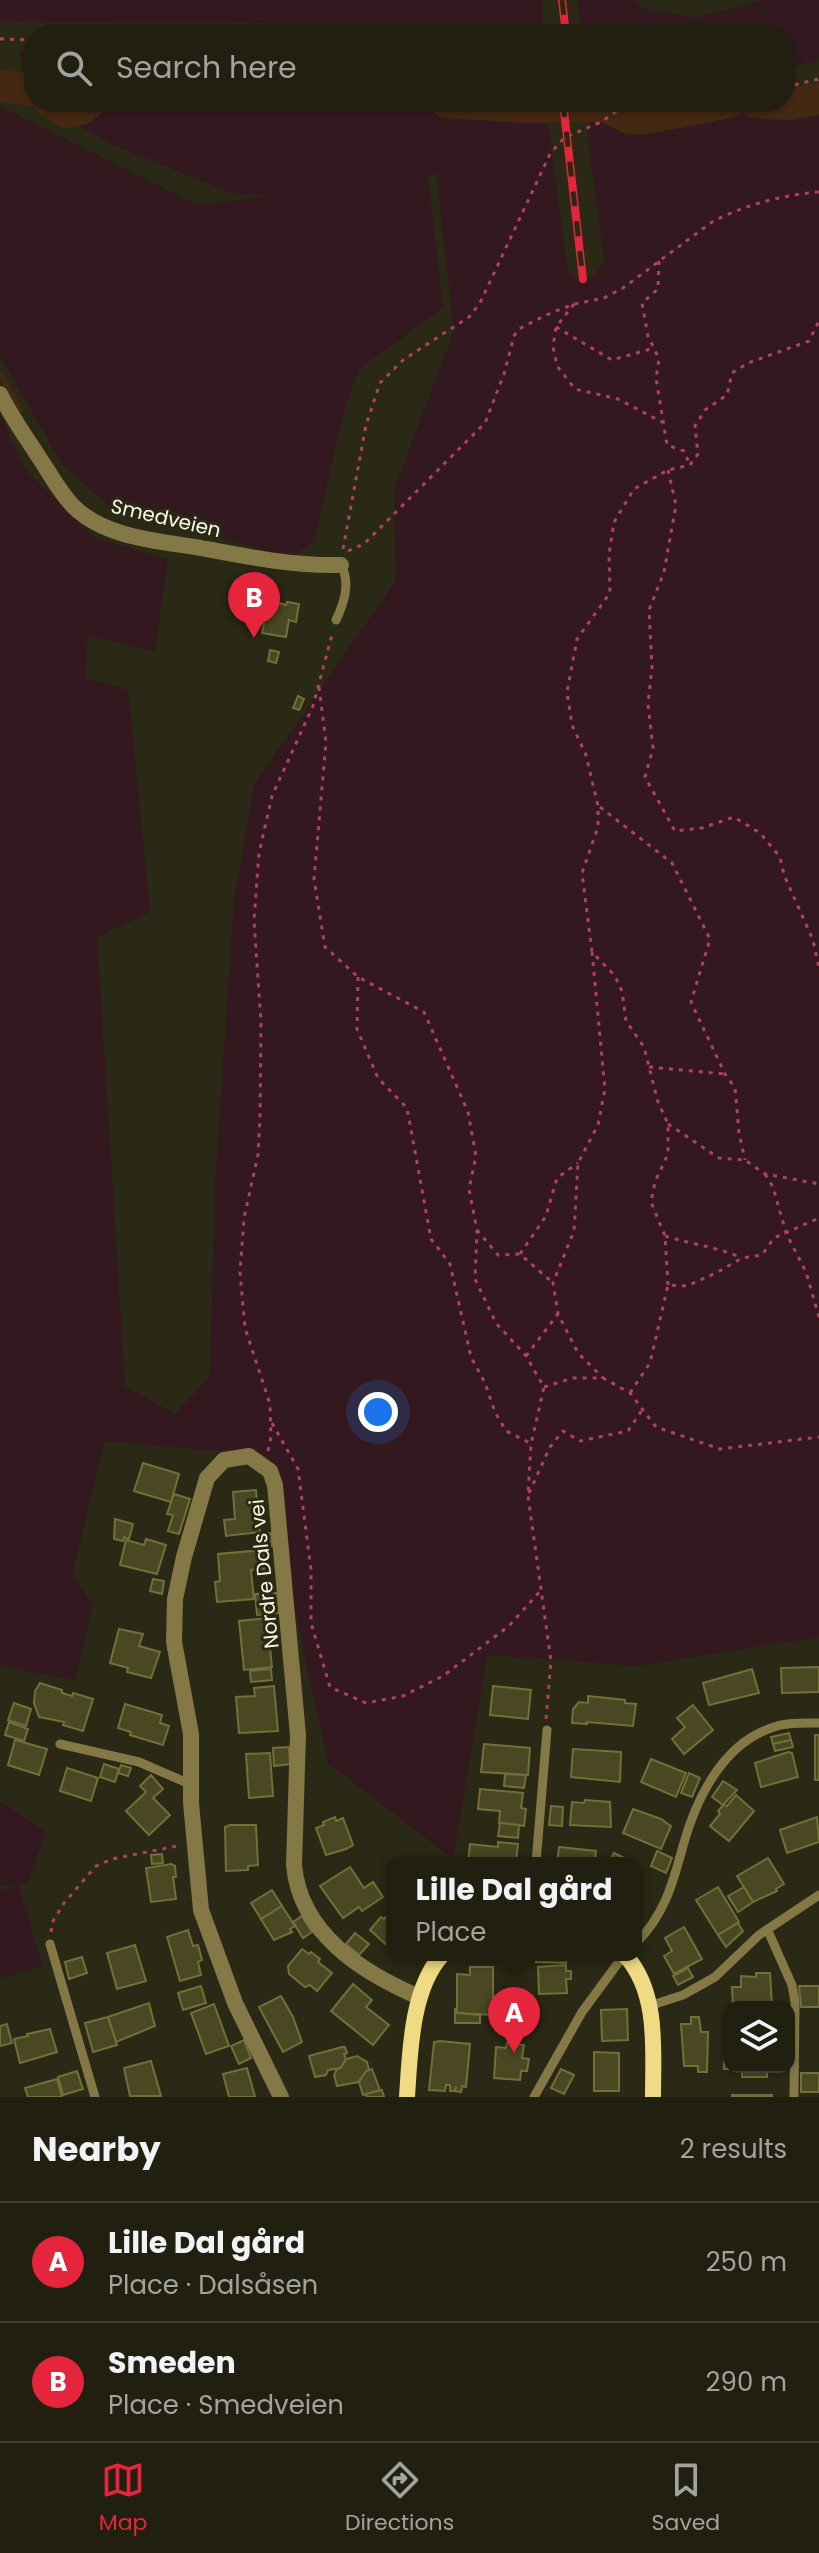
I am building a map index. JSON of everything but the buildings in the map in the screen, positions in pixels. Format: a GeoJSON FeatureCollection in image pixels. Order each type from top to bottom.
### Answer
{"type":"FeatureCollection","features":[{"type":"Feature","properties":{"kind":"street","name":"Smedveien"},"geometry":{"type":"LineString","coordinates":[[0,394],[61,492],[75,508],[95,521],[116,531],[161,542],[295,564],[341,565]]}},
{"type":"Feature","properties":{"kind":"street","name":"Nordre Dals vei"},"geometry":{"type":"LineString","coordinates":[[281,2097],[235,2003],[201,1910],[197,1892],[191,1734],[174,1642],[175,1599],[184,1557],[207,1478],[224,1460],[249,1456],[270,1471],[278,1507],[298,1735],[295,1880],[310,1917],[337,1948],[391,1984],[419,1997]]}},
{"type":"Feature","properties":{"kind":"street"},"geometry":{"type":"LineString","coordinates":[[407,2097],[419,1997],[425,1979],[438,1961]]}},
{"type":"Feature","properties":{"kind":"street"},"geometry":{"type":"LineString","coordinates":[[628,1961],[640,1978],[649,2006],[653,2097]]}},
{"type":"Feature","properties":{"kind":"lane"},"geometry":{"type":"LineString","coordinates":[[336,620],[344,603],[345,573],[341,565]]}},
{"type":"Feature","properties":{"kind":"lane"},"geometry":{"type":"LineString","coordinates":[[642,1936],[659,1917],[698,1804],[718,1769],[744,1740],[772,1727],[819,1723]]}},
{"type":"Feature","properties":{"kind":"lane"},"geometry":{"type":"LineString","coordinates":[[536,1857],[547,1730]]}},
{"type":"Feature","properties":{"kind":"lane"},"geometry":{"type":"LineString","coordinates":[[60,1744],[139,1762],[192,1785]]}},
{"type":"Feature","properties":{"kind":"lane"},"geometry":{"type":"LineString","coordinates":[[649,2006],[683,1995],[715,1977],[745,1946],[819,1895]]}},
{"type":"Feature","properties":{"kind":"lane"},"geometry":{"type":"LineString","coordinates":[[768,1931],[792,1985],[795,2002],[794,2097]]}},
{"type":"Feature","properties":{"kind":"lane"},"geometry":{"type":"LineString","coordinates":[[50,1944],[95,2097]]}},
{"type":"Feature","properties":{"kind":"lane"},"geometry":{"type":"LineString","coordinates":[[534,2097],[582,2012],[620,1961]]}},
{"type":"Feature","properties":{"kind":"path"},"geometry":{"type":"LineString","coordinates":[[0,39],[24,40]]}},
{"type":"Feature","properties":{"kind":"path"},"geometry":{"type":"LineString","coordinates":[[795,85],[819,79]]}},
{"type":"Feature","properties":{"kind":"path"},"geometry":{"type":"LineString","coordinates":[[616,112],[564,138],[550,154],[480,303],[469,317],[403,360],[380,383],[366,425],[343,553],[364,544],[485,423],[519,329],[574,304],[604,298],[728,214],[766,201],[819,192]]}},
{"type":"Feature","properties":{"kind":"path"},"geometry":{"type":"LineString","coordinates":[[659,261],[658,289],[642,303],[648,336],[659,359],[656,378],[667,445],[684,451],[690,465]]}},
{"type":"Feature","properties":{"kind":"path"},"geometry":{"type":"LineString","coordinates":[[574,304],[556,327],[553,347],[557,366],[575,389],[618,399],[662,422]]}},
{"type":"Feature","properties":{"kind":"path"},"geometry":{"type":"LineString","coordinates":[[819,321],[809,341],[748,363],[732,373],[727,395],[705,410],[695,426],[698,454],[690,465],[668,470],[634,489],[614,522],[609,554],[610,593],[577,639],[567,692],[572,725],[586,755],[598,806],[598,827],[582,873],[605,1089],[598,1125],[578,1163],[574,1231],[553,1283],[558,1314],[578,1353],[603,1378],[630,1393],[656,1427],[720,1449],[819,1437]]}},
{"type":"Feature","properties":{"kind":"path"},"geometry":{"type":"LineString","coordinates":[[556,327],[612,360],[654,348]]}},
{"type":"Feature","properties":{"kind":"path"},"geometry":{"type":"LineString","coordinates":[[668,470],[676,505],[664,572],[649,610],[652,667],[648,704],[653,748],[645,777],[675,831],[702,828],[734,817],[760,833],[780,857],[784,875],[813,940],[819,968]]}},
{"type":"Feature","properties":{"kind":"path"},"geometry":{"type":"LineString","coordinates":[[270,1471],[270,1404],[245,1328],[240,1272],[244,1218],[258,1155],[260,1117],[261,1022],[255,950],[259,853],[272,796],[302,734],[319,687],[322,665],[336,620]]}},
{"type":"Feature","properties":{"kind":"path"},"geometry":{"type":"LineString","coordinates":[[319,687],[326,742],[314,879],[325,947],[358,977],[424,1012],[468,1112],[476,1156],[469,1189],[477,1230],[475,1279],[496,1323],[526,1356],[544,1387],[531,1444],[528,1496],[551,1661],[547,1730]]}},
{"type":"Feature","properties":{"kind":"path"},"geometry":{"type":"LineString","coordinates":[[598,806],[672,863],[710,939],[691,1002],[725,1074],[735,1088],[745,1160]]}},
{"type":"Feature","properties":{"kind":"path"},"geometry":{"type":"LineString","coordinates":[[592,952],[615,976],[622,991],[626,1021],[644,1047],[658,1102],[668,1124],[668,1154],[655,1182],[651,1202],[665,1236],[668,1285],[650,1363],[630,1393]]}},
{"type":"Feature","properties":{"kind":"path"},"geometry":{"type":"LineString","coordinates":[[358,977],[357,1029],[378,1078],[407,1108],[431,1239],[450,1264],[471,1357],[506,1431],[531,1444]]}},
{"type":"Feature","properties":{"kind":"path"},"geometry":{"type":"LineString","coordinates":[[649,1067],[725,1074]]}},
{"type":"Feature","properties":{"kind":"path"},"geometry":{"type":"LineString","coordinates":[[668,1124],[719,1158],[745,1160],[765,1174],[773,1187],[786,1233],[806,1272],[819,1317]]}},
{"type":"Feature","properties":{"kind":"path"},"geometry":{"type":"LineString","coordinates":[[520,1254],[546,1216],[557,1178],[578,1163]]}},
{"type":"Feature","properties":{"kind":"path"},"geometry":{"type":"LineString","coordinates":[[765,1174],[819,1184]]}},
{"type":"Feature","properties":{"kind":"path"},"geometry":{"type":"LineString","coordinates":[[668,1285],[687,1286],[742,1258],[762,1255],[774,1238],[819,1218]]}},
{"type":"Feature","properties":{"kind":"path"},"geometry":{"type":"LineString","coordinates":[[477,1230],[498,1255],[520,1254],[553,1283]]}},
{"type":"Feature","properties":{"kind":"path"},"geometry":{"type":"LineString","coordinates":[[665,1236],[721,1249],[742,1258]]}},
{"type":"Feature","properties":{"kind":"path"},"geometry":{"type":"LineString","coordinates":[[526,1356],[558,1314]]}},
{"type":"Feature","properties":{"kind":"path"},"geometry":{"type":"LineString","coordinates":[[544,1387],[573,1378],[603,1378]]}},
{"type":"Feature","properties":{"kind":"path"},"geometry":{"type":"LineString","coordinates":[[528,1496],[550,1447],[563,1431],[580,1441],[628,1431],[643,1410]]}},
{"type":"Feature","properties":{"kind":"path"},"geometry":{"type":"LineString","coordinates":[[270,1421],[298,1469],[311,1570],[311,1623],[330,1687],[366,1703],[403,1696],[443,1676],[509,1626],[542,1589]]}},
{"type":"Feature","properties":{"kind":"path"},"geometry":{"type":"LineString","coordinates":[[50,1944],[57,1913],[96,1866],[112,1859],[195,1842]]}},
{"type":"Feature","properties":{"kind":"shaded area"},"geometry":{"type":"Polygon","coordinates":[[[0,0],[543,0],[542,24],[0,22],[0,0]]]}},
{"type":"Feature","properties":{"kind":"shaded area"},"geometry":{"type":"Polygon","coordinates":[[[577,0],[635,0],[644,9],[696,18],[763,0],[819,0],[819,61],[795,66],[795,24],[581,24],[577,0]]]}},
{"type":"Feature","properties":{"kind":"shaded area"},"geometry":{"type":"Polygon","coordinates":[[[20,50],[24,50],[24,73],[20,50]]]}},
{"type":"Feature","properties":{"kind":"shaded area"},"geometry":{"type":"Polygon","coordinates":[[[819,88],[819,1637],[637,1666],[487,1655],[453,1857],[450,1857],[328,1763],[261,1455],[105,1441],[72,1575],[93,1604],[75,1680],[0,1666],[0,414],[24,468],[95,538],[168,559],[155,652],[88,635],[85,678],[128,690],[150,912],[97,937],[125,1386],[175,1414],[210,1377],[215,1185],[234,900],[254,785],[396,580],[394,490],[454,331],[436,174],[422,177],[428,177],[443,308],[359,369],[343,415],[314,542],[290,558],[106,504],[62,464],[0,356],[0,106],[197,205],[272,195],[236,195],[113,145],[55,112],[546,112],[567,267],[574,279],[595,277],[604,258],[589,148],[587,112],[795,112],[795,91],[819,88]]]}},
{"type":"Feature","properties":{"kind":"shaded area"},"geometry":{"type":"Polygon","coordinates":[[[0,1801],[46,1832],[27,1884],[18,1885],[43,1966],[0,1979],[0,1891],[17,1885],[0,1885],[0,1801]]]}},
{"type":"Feature","properties":{"kind":"waterway"},"geometry":{"type":"LineString","coordinates":[[0,86],[24,89]]}},
{"type":"Feature","properties":{"kind":"waterway"},"geometry":{"type":"LineString","coordinates":[[795,103],[819,99]]}},
{"type":"Feature","properties":{"kind":"waterway"},"geometry":{"type":"LineString","coordinates":[[617,112],[641,119],[677,112]]}},
{"type":"Feature","properties":{"kind":"waterway"},"geometry":{"type":"LineString","coordinates":[[0,374],[20,409]]}},
{"type":"Feature","properties":{"kind":"railway"},"geometry":{"type":"LineString","coordinates":[[562,0],[565,24]]}},
{"type":"Feature","properties":{"kind":"railway"},"geometry":{"type":"LineString","coordinates":[[564,112],[583,279]]}},
{"type":"Feature","properties":{"kind":"place","name":"Smeden"},"geometry":{"type":"Point","coordinates":[254,638]}},
{"type":"Feature","properties":{"kind":"place","name":"Lille Dal gård"},"geometry":{"type":"Point","coordinates":[514,2053]}}]}
